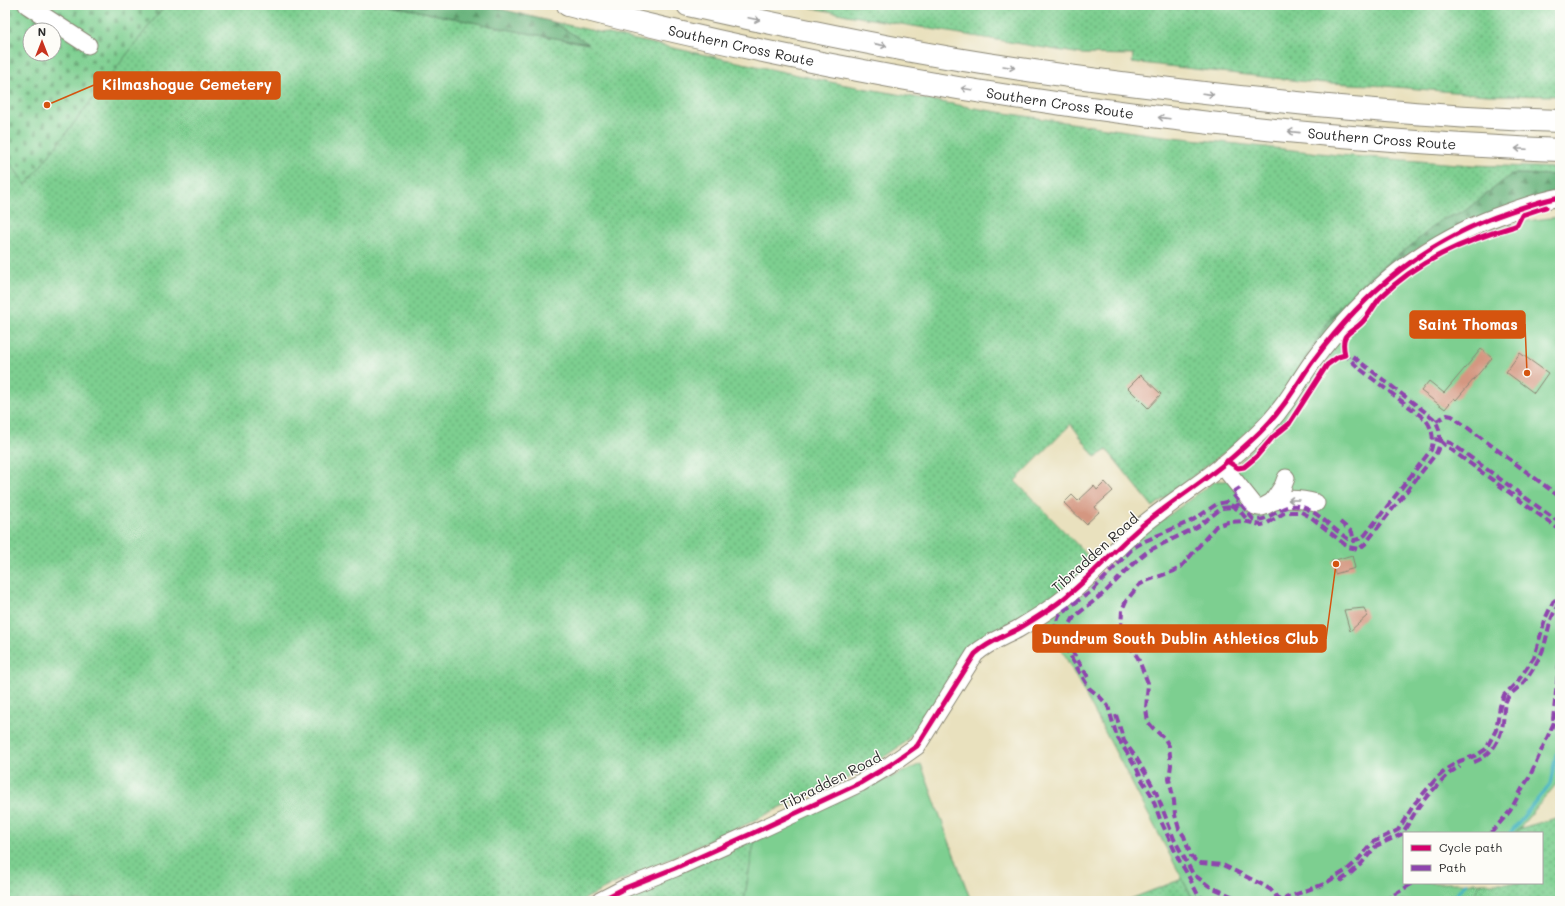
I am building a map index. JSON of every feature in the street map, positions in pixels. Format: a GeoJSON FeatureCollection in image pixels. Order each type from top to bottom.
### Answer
{"type":"FeatureCollection","features":[{"type":"Feature","properties":{"kind":"highway","name":"Southern Cross Route"},"geometry":{"type":"LineString","coordinates":[[568,5],[649,26],[806,60],[943,86],[1087,108],[1324,136],[1466,146],[1560,150]]}},
{"type":"Feature","properties":{"kind":"highway","name":"Southern Cross Route"},"geometry":{"type":"LineString","coordinates":[[688,5],[802,30],[950,58],[1121,84],[1233,97],[1402,112],[1560,121]]}},
{"type":"Feature","properties":{"kind":"street"},"geometry":{"type":"LineString","coordinates":[[27,5],[88,45]]}},
{"type":"Feature","properties":{"kind":"street","name":"Tibradden Road"},"geometry":{"type":"LineString","coordinates":[[600,901],[625,888],[676,868],[860,783],[890,765],[916,746],[975,654],[985,645],[1017,629],[1061,601],[1086,581],[1138,529],[1236,454],[1260,432],[1280,409],[1314,361],[1350,316],[1385,282],[1412,259],[1489,218],[1560,197]]}},
{"type":"Feature","properties":{"kind":"street"},"geometry":{"type":"LineString","coordinates":[[1222,465],[1254,506],[1260,508],[1273,501],[1293,499],[1316,503]]}},
{"type":"Feature","properties":{"kind":"street"},"geometry":{"type":"LineString","coordinates":[[1273,501],[1283,486],[1286,478]]}},
{"type":"Feature","properties":{"kind":"green space"},"geometry":{"type":"Polygon","coordinates":[[[5,5],[165,5],[26,185],[5,156],[5,5]]]}},
{"type":"Feature","properties":{"kind":"green space"},"geometry":{"type":"Polygon","coordinates":[[[165,5],[389,5],[588,44],[553,22],[835,83],[986,110],[1064,122],[1155,135],[1338,155],[1472,165],[1560,168],[1560,175],[1512,174],[1465,211],[1441,220],[1408,248],[1376,271],[1334,312],[1281,398],[1234,445],[1153,507],[1107,450],[1095,457],[1071,424],[1015,481],[1095,563],[1024,619],[986,639],[923,722],[903,744],[872,765],[842,782],[797,799],[749,823],[618,882],[581,901],[5,901],[5,156],[26,185],[165,5]]]}},
{"type":"Feature","properties":{"kind":"green space"},"geometry":{"type":"Polygon","coordinates":[[[389,5],[485,5],[553,22],[589,44],[516,31],[389,5]]]}},
{"type":"Feature","properties":{"kind":"green space"},"geometry":{"type":"Polygon","coordinates":[[[799,5],[1560,5],[1560,96],[1488,95],[1372,85],[1308,82],[1132,62],[1133,55],[1081,54],[847,15],[799,5]]]}},
{"type":"Feature","properties":{"kind":"green space"},"geometry":{"type":"Polygon","coordinates":[[[1512,174],[1560,175],[1560,191],[1421,247],[1392,266],[1350,307],[1292,380],[1334,312],[1376,271],[1408,248],[1441,220],[1465,211],[1512,174]]]}},
{"type":"Feature","properties":{"kind":"green space"},"geometry":{"type":"Polygon","coordinates":[[[1560,217],[1560,780],[1516,832],[1403,832],[1403,884],[1480,884],[1471,901],[1194,901],[1046,620],[1087,590],[1121,553],[1157,524],[1215,481],[1226,481],[1237,470],[1241,461],[1341,338],[1378,298],[1409,270],[1436,252],[1469,237],[1505,226],[1560,217]]]}},
{"type":"Feature","properties":{"kind":"green space"},"geometry":{"type":"Polygon","coordinates":[[[921,764],[971,901],[744,901],[755,838],[921,764]]]}},
{"type":"Feature","properties":{"kind":"green space"},"geometry":{"type":"Polygon","coordinates":[[[1560,815],[1560,901],[1471,901],[1480,884],[1543,884],[1543,832],[1516,832],[1518,829],[1559,817],[1560,815]]]}},
{"type":"Feature","properties":{"kind":"green space"},"geometry":{"type":"Polygon","coordinates":[[[755,838],[744,901],[614,901],[755,838]]]}},
{"type":"Feature","properties":{"kind":"green space"},"geometry":{"type":"Polygon","coordinates":[[[1182,879],[1194,901],[1125,901],[1182,879]]]}},
{"type":"Feature","properties":{"kind":"building"},"geometry":{"type":"Polygon","coordinates":[[[1481,349],[1492,358],[1456,400],[1454,398],[1445,409],[1421,391],[1429,381],[1444,393],[1481,349]]]}},
{"type":"Feature","properties":{"kind":"building"},"geometry":{"type":"Polygon","coordinates":[[[1520,353],[1548,373],[1534,393],[1506,372],[1520,353]]]}},
{"type":"Feature","properties":{"kind":"building"},"geometry":{"type":"Polygon","coordinates":[[[1141,375],[1161,394],[1148,408],[1128,388],[1141,375]]]}},
{"type":"Feature","properties":{"kind":"building"},"geometry":{"type":"Polygon","coordinates":[[[1105,482],[1113,491],[1095,507],[1099,512],[1086,524],[1064,503],[1072,495],[1078,501],[1094,486],[1097,490],[1105,482]]]}},
{"type":"Feature","properties":{"kind":"building"},"geometry":{"type":"Polygon","coordinates":[[[1352,555],[1355,568],[1335,574],[1332,561],[1352,555]]]}},
{"type":"Feature","properties":{"kind":"building"},"geometry":{"type":"Polygon","coordinates":[[[1364,608],[1367,616],[1350,631],[1344,610],[1364,608]]]}},
{"type":"Feature","properties":{"kind":"waterway"},"geometry":{"type":"LineString","coordinates":[[1511,832],[1550,784],[1556,755],[1560,749]]}},
{"type":"Feature","properties":{"kind":"waterway"},"geometry":{"type":"LineString","coordinates":[[1451,901],[1465,884]]}},
{"type":"Feature","properties":{"kind":"marked path"},"geometry":{"type":"LineString","coordinates":[[1240,488],[1232,493],[1253,519],[1264,519],[1286,507],[1299,506],[1318,515],[1348,539],[1357,540],[1365,535],[1431,450],[1433,437],[1431,429],[1425,419],[1360,369],[1345,355]]}},
{"type":"Feature","properties":{"kind":"marked path"},"geometry":{"type":"LineString","coordinates":[[1280,901],[1271,890],[1263,885],[1223,865],[1201,863],[1191,856],[1184,836],[1179,829],[1175,815],[1174,801],[1169,779],[1171,765],[1169,746],[1165,739],[1148,722],[1146,709],[1148,683],[1138,658],[1122,634],[1122,610],[1126,601],[1139,585],[1181,567],[1216,526],[1228,522],[1243,521],[1261,525],[1266,524],[1284,513],[1301,512],[1311,517],[1348,547],[1359,549],[1365,544],[1435,455],[1439,446],[1440,436],[1438,427],[1433,418],[1351,355],[1345,355]]}},
{"type":"Feature","properties":{"kind":"marked path"},"geometry":{"type":"LineString","coordinates":[[1436,421],[1447,415],[1452,416],[1560,497]]}},
{"type":"Feature","properties":{"kind":"marked path"},"geometry":{"type":"LineString","coordinates":[[1435,439],[1451,443],[1560,523]]}},
{"type":"Feature","properties":{"kind":"marked path"},"geometry":{"type":"LineString","coordinates":[[1440,440],[1560,530]]}},
{"type":"Feature","properties":{"kind":"marked path"},"geometry":{"type":"LineString","coordinates":[[1207,901],[1198,895],[1179,860],[1160,819],[1151,794],[1117,737],[1108,706],[1089,688],[1058,635],[1055,626],[1062,612],[1092,591],[1133,548],[1145,541],[1193,520],[1217,504],[1226,502],[1240,511],[1249,522]]}},
{"type":"Feature","properties":{"kind":"marked path"},"geometry":{"type":"LineString","coordinates":[[1088,677],[1072,651],[1068,641],[1068,628],[1074,617],[1104,593],[1148,551],[1197,527],[1222,508],[1233,507],[1240,504]]}},
{"type":"Feature","properties":{"kind":"marked path"},"geometry":{"type":"LineString","coordinates":[[1340,522],[1352,532],[1354,543]]}},
{"type":"Feature","properties":{"kind":"marked path"},"geometry":{"type":"LineString","coordinates":[[1284,901],[1286,898],[1324,884],[1347,870],[1358,860],[1373,842],[1398,830],[1415,803],[1448,768],[1460,761],[1477,755],[1486,749],[1496,730],[1500,706],[1504,695],[1518,681],[1534,657],[1546,617],[1553,602],[1560,596]]}},
{"type":"Feature","properties":{"kind":"marked path"},"geometry":{"type":"LineString","coordinates":[[1474,762],[1485,756],[1497,741],[1502,729],[1506,701],[1509,696],[1521,685],[1535,666],[1542,653],[1552,617],[1560,603]]}},
{"type":"Feature","properties":{"kind":"marked path"},"geometry":{"type":"LineString","coordinates":[[1553,720],[1560,654]]}},
{"type":"Feature","properties":{"kind":"marked path"},"geometry":{"type":"LineString","coordinates":[[1492,832],[1510,811],[1529,778],[1560,709]]}},
{"type":"Feature","properties":{"kind":"marked path"},"geometry":{"type":"LineString","coordinates":[[1116,715],[1124,741],[1137,759],[1156,792],[1174,839],[1193,874],[1209,886],[1242,901]]}},
{"type":"Feature","properties":{"kind":"marked path"},"geometry":{"type":"LineString","coordinates":[[1403,832],[1419,806],[1428,795],[1451,772],[1460,766]]}},
{"type":"Feature","properties":{"kind":"marked path"},"geometry":{"type":"LineString","coordinates":[[1340,881],[1361,864],[1376,846],[1403,832]]}},
{"type":"Feature","properties":{"kind":"marked path"},"geometry":{"type":"LineString","coordinates":[[1384,901],[1411,884]]}},
{"type":"Feature","properties":{"kind":"cycle path"},"geometry":{"type":"LineString","coordinates":[[600,901],[625,888],[675,868],[860,783],[890,765],[917,746],[975,654],[990,643],[1035,619],[1062,600],[1137,530],[1212,474],[1248,443],[1276,414],[1313,361],[1333,336],[1376,290],[1424,253],[1451,237],[1509,212],[1541,201],[1560,197]]}},
{"type":"Feature","properties":{"kind":"cycle path"},"geometry":{"type":"LineString","coordinates":[[1227,461],[1238,468],[1244,467],[1256,457],[1273,437],[1289,424],[1327,365],[1338,357],[1345,355],[1344,341],[1348,333],[1360,324],[1379,299],[1395,284],[1410,273],[1442,254],[1476,239],[1517,225],[1522,215],[1546,207]]}},
{"type":"Feature","properties":{"kind":"place","name":"Kilmashogue Cemetery"},"geometry":{"type":"Point","coordinates":[47,105]}},
{"type":"Feature","properties":{"kind":"place","name":"Saint Thomas"},"geometry":{"type":"Point","coordinates":[1527,373]}},
{"type":"Feature","properties":{"kind":"place","name":"Dundrum South Dublin Athletics Club"},"geometry":{"type":"Point","coordinates":[1336,564]}}]}
